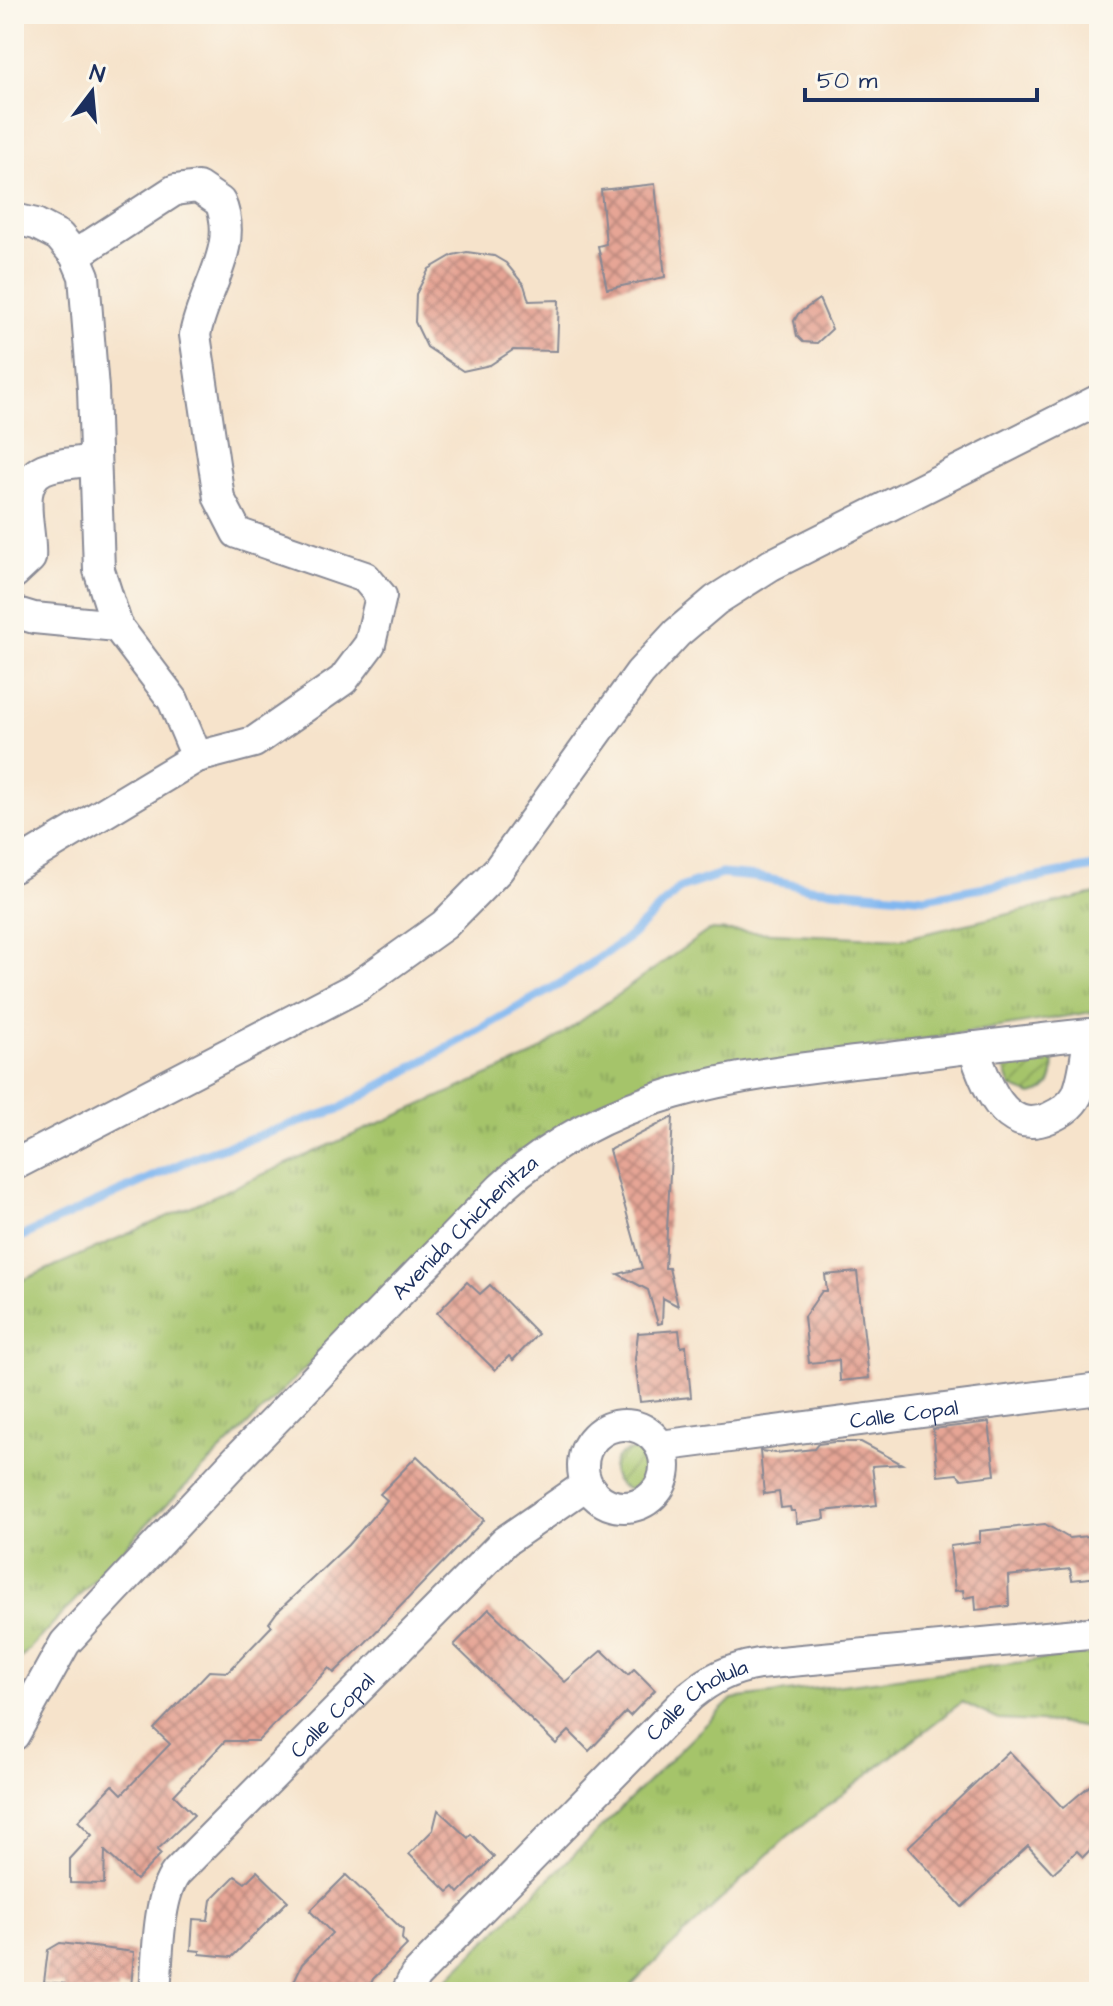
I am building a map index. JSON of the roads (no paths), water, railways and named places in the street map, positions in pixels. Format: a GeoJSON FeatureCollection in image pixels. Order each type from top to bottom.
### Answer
{"type":"FeatureCollection","features":[{"type":"Feature","properties":{"kind":"street"},"geometry":{"type":"LineString","coordinates":[[14,867],[197,757],[254,742],[343,680],[370,644],[381,596],[365,577],[237,533],[219,498],[195,335],[199,311],[229,233],[220,202],[198,187],[175,190],[75,255]]}},
{"type":"Feature","properties":{"kind":"street"},"geometry":{"type":"LineString","coordinates":[[14,219],[36,224],[59,236],[75,255],[84,276],[93,389],[99,570],[117,626],[173,700],[197,757]]}},
{"type":"Feature","properties":{"kind":"street"},"geometry":{"type":"LineString","coordinates":[[14,1165],[357,987],[444,925],[498,870],[640,673],[677,633],[716,600],[771,565],[1099,400]]}},
{"type":"Feature","properties":{"kind":"street"},"geometry":{"type":"LineString","coordinates":[[14,573],[30,558],[27,499],[31,483],[44,469],[94,460]]}},
{"type":"Feature","properties":{"kind":"street"},"geometry":{"type":"LineString","coordinates":[[14,612],[34,618],[117,626]]}},
{"type":"Feature","properties":{"kind":"street"},"geometry":{"type":"LineString","coordinates":[[973,1047],[985,1083],[999,1107],[1023,1120],[1044,1120],[1065,1110],[1077,1096],[1094,1033]]}},
{"type":"Feature","properties":{"kind":"street","name":"Avenida Chichenitza"},"geometry":{"type":"LineString","coordinates":[[14,1735],[65,1643],[235,1461],[501,1188],[546,1150],[622,1110],[713,1081],[1094,1033]]}},
{"type":"Feature","properties":{"kind":"street","name":"Calle Copal"},"geometry":{"type":"LineString","coordinates":[[660,1446],[1099,1389]]}},
{"type":"Feature","properties":{"kind":"street"},"geometry":{"type":"LineString","coordinates":[[619,1425],[643,1430],[660,1446],[665,1472],[654,1496],[643,1503],[617,1508],[594,1495],[586,1485],[582,1471],[588,1444],[608,1428],[619,1425]]}},
{"type":"Feature","properties":{"kind":"street","name":"Calle Copal"},"geometry":{"type":"LineString","coordinates":[[155,1992],[165,1900],[176,1873],[505,1541],[586,1485]]}},
{"type":"Feature","properties":{"kind":"street","name":"Calle Cholula"},"geometry":{"type":"LineString","coordinates":[[407,1992],[426,1965],[690,1696],[711,1679],[732,1669],[759,1664],[1099,1632]]}},
{"type":"Feature","properties":{"kind":"waterway"},"geometry":{"type":"LineString","coordinates":[[14,1240],[200,1155],[339,1109],[565,981],[628,938],[680,888],[721,874],[757,877],[810,888],[926,898],[1099,866]]}}]}
